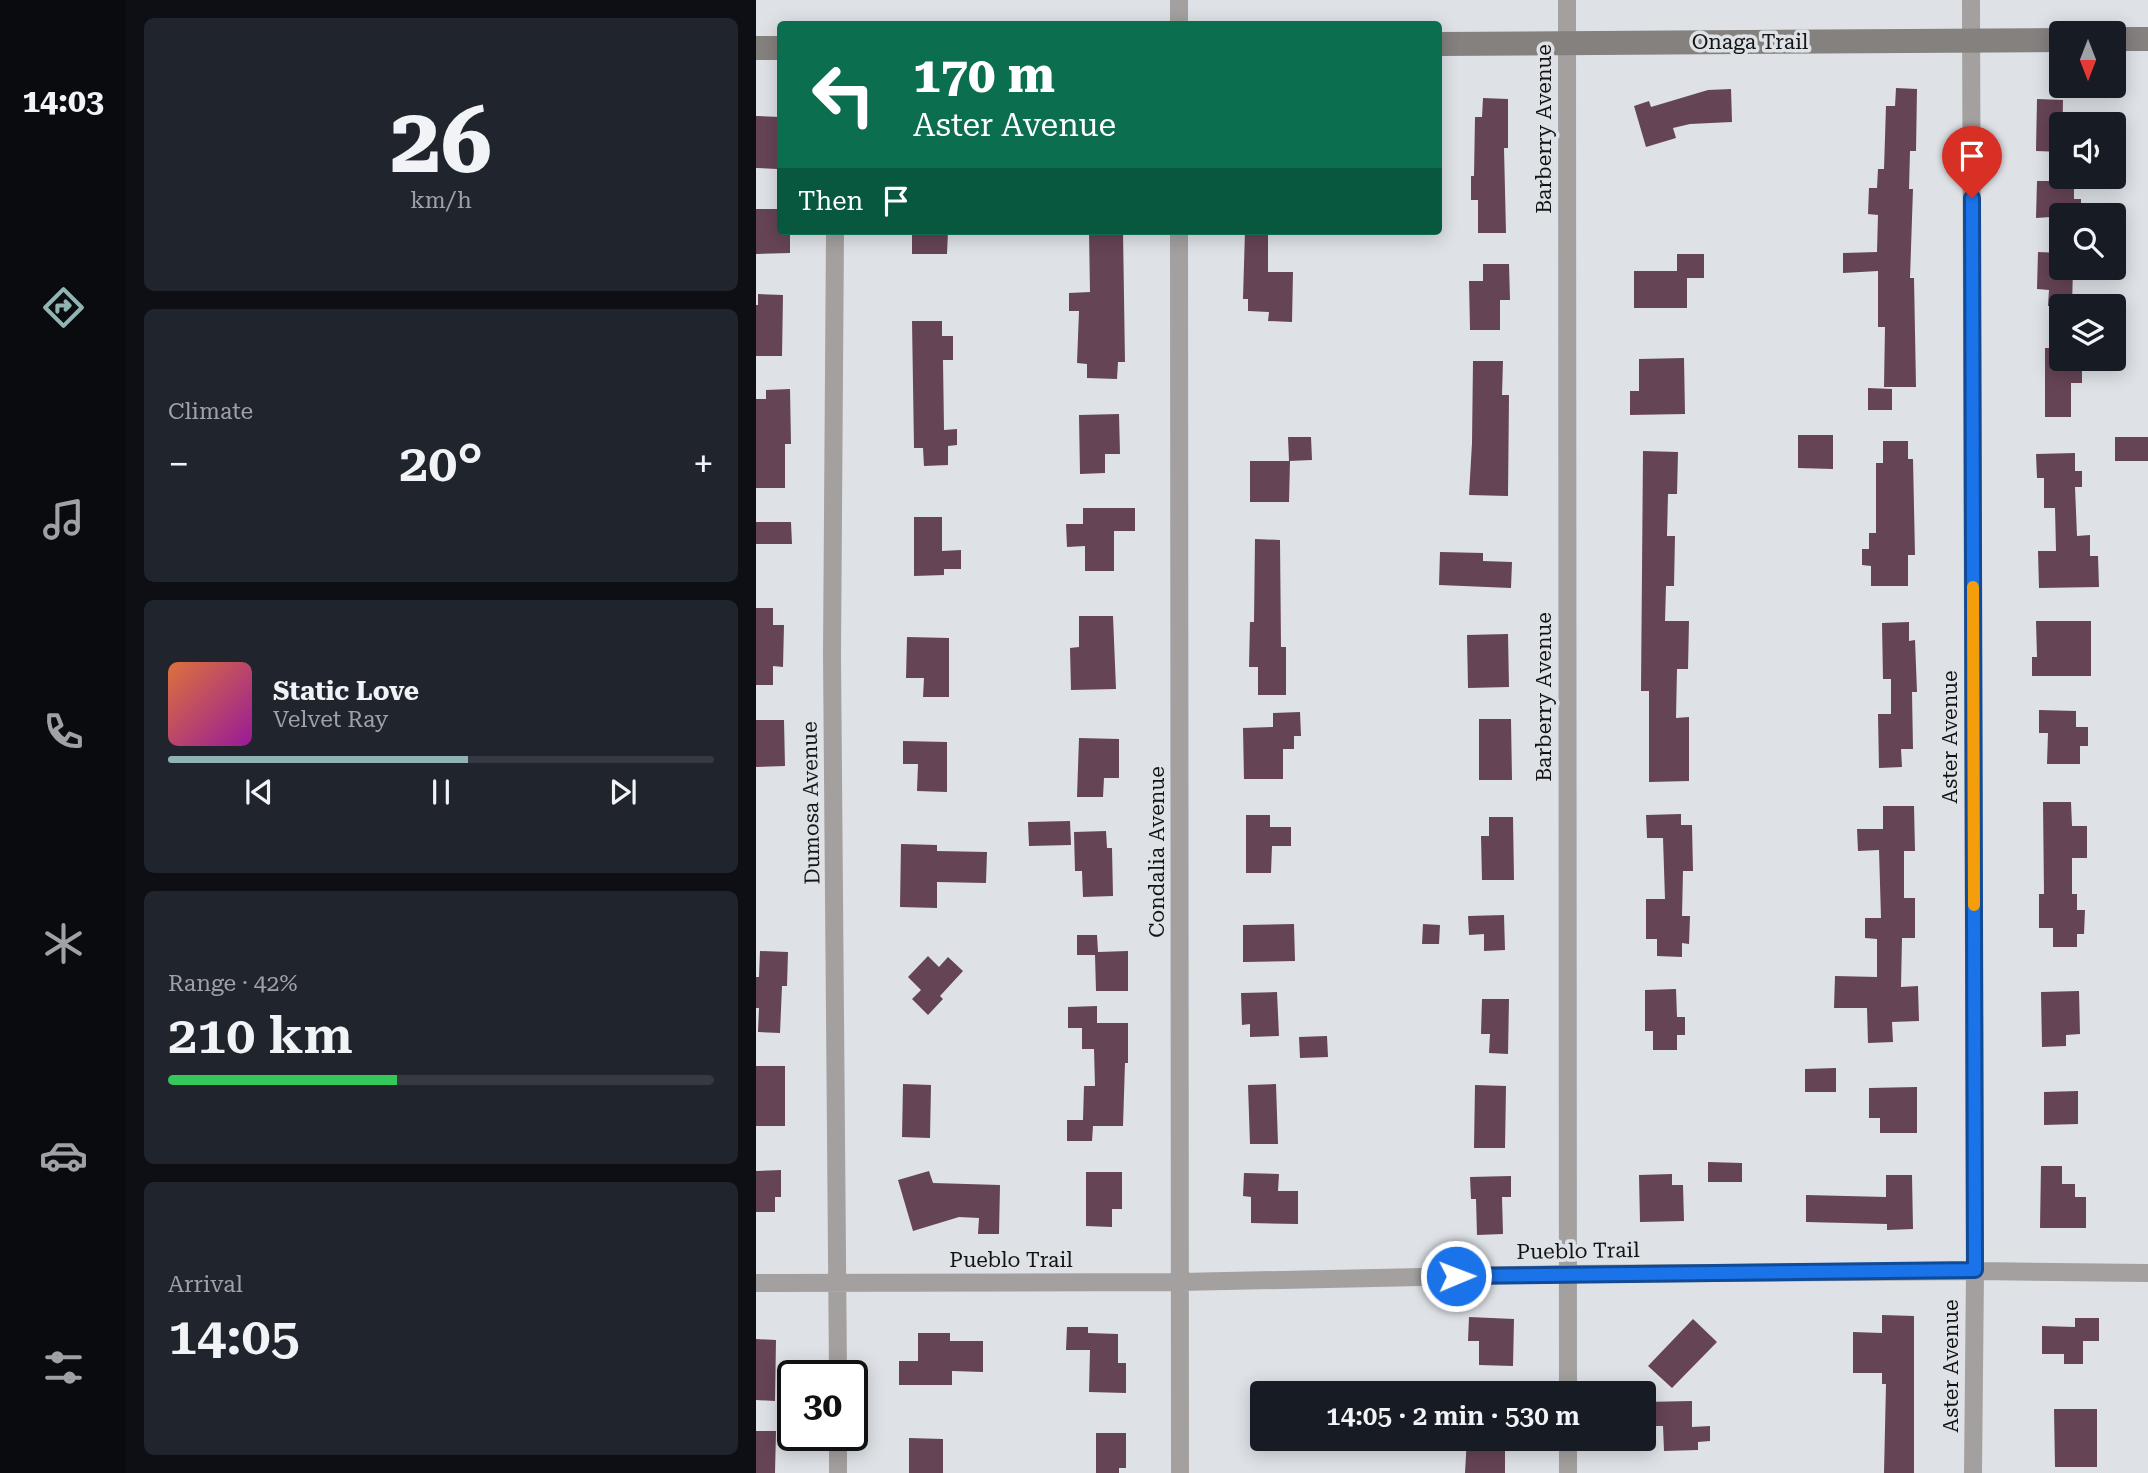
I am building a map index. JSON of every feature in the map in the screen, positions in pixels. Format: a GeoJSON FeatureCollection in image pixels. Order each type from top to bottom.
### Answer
{"type":"FeatureCollection","features":[{"type":"Feature","properties":{"kind":"street"},"geometry":{"type":"LineString","coordinates":[[1179,0],[1179,21]]}},
{"type":"Feature","properties":{"kind":"street","name":"Barberry Avenue"},"geometry":{"type":"LineString","coordinates":[[1567,0],[1568,1381]]}},
{"type":"Feature","properties":{"kind":"street","name":"Aster Avenue"},"geometry":{"type":"LineString","coordinates":[[1971,0],[1975,1270],[1973,1473]]}},
{"type":"Feature","properties":{"kind":"street"},"geometry":{"type":"LineString","coordinates":[[2126,39],[2148,39]]}},
{"type":"Feature","properties":{"kind":"street","name":"Onaga Trail"},"geometry":{"type":"LineString","coordinates":[[1442,44],[2049,40]]}},
{"type":"Feature","properties":{"kind":"street"},"geometry":{"type":"LineString","coordinates":[[756,48],[777,47]]}},
{"type":"Feature","properties":{"kind":"street","name":"Dumosa Avenue"},"geometry":{"type":"LineString","coordinates":[[835,235],[832,669],[838,1360]]}},
{"type":"Feature","properties":{"kind":"street","name":"Condalia Avenue"},"geometry":{"type":"LineString","coordinates":[[1179,235],[1180,1473]]}},
{"type":"Feature","properties":{"kind":"street","name":"Pueblo Trail"},"geometry":{"type":"LineString","coordinates":[[756,1283],[1180,1282],[1567,1273],[1975,1270],[2148,1273]]}},
{"type":"Feature","properties":{"kind":"street"},"geometry":{"type":"LineString","coordinates":[[838,1451],[838,1473]]}},
{"type":"Feature","properties":{"kind":"street"},"geometry":{"type":"LineString","coordinates":[[1568,1451],[1568,1473]]}},
{"type":"Feature","properties":{"kind":"building"},"geometry":{"type":"Polygon","coordinates":[[[1896,88],[1917,89],[1916,151],[1910,151],[1909,189],[1913,189],[1910,278],[1914,278],[1916,387],[1884,387],[1885,327],[1878,327],[1878,271],[1843,273],[1843,253],[1877,252],[1878,215],[1868,214],[1869,188],[1877,188],[1878,169],[1884,169],[1886,106],[1895,106],[1896,88]]]}},
{"type":"Feature","properties":{"kind":"building"},"geometry":{"type":"Polygon","coordinates":[[[1731,89],[1732,122],[1690,124],[1673,128],[1676,138],[1646,147],[1634,106],[1649,101],[1651,107],[1708,90],[1731,89]]]}},
{"type":"Feature","properties":{"kind":"building"},"geometry":{"type":"Polygon","coordinates":[[[1483,98],[1508,99],[1508,148],[1504,148],[1506,233],[1478,233],[1478,200],[1471,200],[1475,117],[1482,117],[1483,98]]]}},
{"type":"Feature","properties":{"kind":"building"},"geometry":{"type":"Polygon","coordinates":[[[2037,99],[2063,100],[2063,112],[2049,112],[2049,152],[2036,151],[2037,99]]]}},
{"type":"Feature","properties":{"kind":"building"},"geometry":{"type":"Polygon","coordinates":[[[756,116],[777,117],[777,169],[756,168],[756,116]]]}},
{"type":"Feature","properties":{"kind":"building"},"geometry":{"type":"Polygon","coordinates":[[[2037,181],[2049,181],[2049,189],[2074,189],[2074,199],[2081,199],[2081,203],[2049,203],[2049,217],[2036,218],[2037,181]]]}},
{"type":"Feature","properties":{"kind":"building"},"geometry":{"type":"Polygon","coordinates":[[[756,209],[777,209],[777,235],[790,235],[790,253],[756,254],[756,209]]]}},
{"type":"Feature","properties":{"kind":"building"},"geometry":{"type":"Polygon","coordinates":[[[912,235],[948,235],[947,254],[912,254],[912,235]]]}},
{"type":"Feature","properties":{"kind":"building"},"geometry":{"type":"Polygon","coordinates":[[[1089,235],[1123,235],[1125,362],[1118,362],[1117,379],[1087,378],[1087,364],[1077,363],[1079,311],[1069,311],[1069,293],[1090,292],[1089,235]]]}},
{"type":"Feature","properties":{"kind":"building"},"geometry":{"type":"Polygon","coordinates":[[[1245,235],[1268,235],[1268,272],[1293,272],[1292,322],[1268,321],[1269,312],[1248,311],[1248,299],[1243,299],[1245,235]]]}},
{"type":"Feature","properties":{"kind":"building"},"geometry":{"type":"Polygon","coordinates":[[[2038,252],[2049,252],[2049,280],[2073,280],[2072,294],[2049,294],[2048,306],[2049,290],[2037,289],[2038,252]]]}},
{"type":"Feature","properties":{"kind":"building"},"geometry":{"type":"Polygon","coordinates":[[[1677,254],[1704,254],[1704,278],[1687,278],[1687,308],[1634,308],[1634,271],[1677,271],[1677,254]]]}},
{"type":"Feature","properties":{"kind":"building"},"geometry":{"type":"Polygon","coordinates":[[[1483,264],[1509,264],[1510,300],[1500,300],[1500,330],[1470,330],[1469,281],[1483,281],[1483,264]]]}},
{"type":"Feature","properties":{"kind":"building"},"geometry":{"type":"Polygon","coordinates":[[[758,294],[783,295],[782,356],[756,356],[758,294]]]}},
{"type":"Feature","properties":{"kind":"building"},"geometry":{"type":"Polygon","coordinates":[[[912,321],[942,321],[942,336],[953,336],[953,360],[943,360],[944,430],[957,429],[957,445],[948,446],[948,465],[924,466],[923,448],[914,448],[912,321]]]}},
{"type":"Feature","properties":{"kind":"building"},"geometry":{"type":"Polygon","coordinates":[[[2045,348],[2049,348],[2049,371],[2082,371],[2082,383],[2071,383],[2071,417],[2045,417],[2045,348]]]}},
{"type":"Feature","properties":{"kind":"building"},"geometry":{"type":"Polygon","coordinates":[[[1684,358],[1685,414],[1630,415],[1630,391],[1639,391],[1639,359],[1684,358]]]}},
{"type":"Feature","properties":{"kind":"building"},"geometry":{"type":"Polygon","coordinates":[[[1473,361],[1503,361],[1502,395],[1509,395],[1508,496],[1469,495],[1473,361]]]}},
{"type":"Feature","properties":{"kind":"building"},"geometry":{"type":"Polygon","coordinates":[[[1868,388],[1892,389],[1892,410],[1868,410],[1868,388]]]}},
{"type":"Feature","properties":{"kind":"building"},"geometry":{"type":"Polygon","coordinates":[[[790,389],[791,444],[785,444],[785,488],[756,488],[756,399],[766,399],[766,390],[790,389]]]}},
{"type":"Feature","properties":{"kind":"building"},"geometry":{"type":"Polygon","coordinates":[[[1119,414],[1120,454],[1105,454],[1105,473],[1080,474],[1079,415],[1119,414]]]}},
{"type":"Feature","properties":{"kind":"building"},"geometry":{"type":"Polygon","coordinates":[[[1798,435],[1833,435],[1833,469],[1798,468],[1798,435]]]}},
{"type":"Feature","properties":{"kind":"building"},"geometry":{"type":"Polygon","coordinates":[[[1288,437],[1311,437],[1312,460],[1289,461],[1288,437]]]}},
{"type":"Feature","properties":{"kind":"building"},"geometry":{"type":"Polygon","coordinates":[[[2115,437],[2148,437],[2148,461],[2115,461],[2115,437]]]}},
{"type":"Feature","properties":{"kind":"building"},"geometry":{"type":"Polygon","coordinates":[[[1883,441],[1908,441],[1908,459],[1913,459],[1915,555],[1908,555],[1908,586],[1871,586],[1871,566],[1862,565],[1862,549],[1869,549],[1869,533],[1876,533],[1876,463],[1883,463],[1883,441]]]}},
{"type":"Feature","properties":{"kind":"building"},"geometry":{"type":"Polygon","coordinates":[[[1643,451],[1678,452],[1677,494],[1668,494],[1667,536],[1675,536],[1674,586],[1666,586],[1665,621],[1689,621],[1688,669],[1677,669],[1676,718],[1689,717],[1689,781],[1649,782],[1649,691],[1641,691],[1643,451]]]}},
{"type":"Feature","properties":{"kind":"building"},"geometry":{"type":"Polygon","coordinates":[[[2075,453],[2075,471],[2082,471],[2082,487],[2075,487],[2077,536],[2090,535],[2090,556],[2098,556],[2099,587],[2039,588],[2038,551],[2056,551],[2055,508],[2044,508],[2044,478],[2037,478],[2036,454],[2075,453]]]}},
{"type":"Feature","properties":{"kind":"building"},"geometry":{"type":"Polygon","coordinates":[[[1250,461],[1290,461],[1289,502],[1250,502],[1250,461]]]}},
{"type":"Feature","properties":{"kind":"building"},"geometry":{"type":"Polygon","coordinates":[[[1083,508],[1135,508],[1135,531],[1114,531],[1114,571],[1085,571],[1085,546],[1067,547],[1066,524],[1083,524],[1083,508]]]}},
{"type":"Feature","properties":{"kind":"building"},"geometry":{"type":"Polygon","coordinates":[[[914,517],[942,517],[942,551],[961,550],[961,569],[944,569],[944,575],[914,576],[914,517]]]}},
{"type":"Feature","properties":{"kind":"building"},"geometry":{"type":"Polygon","coordinates":[[[756,522],[791,522],[792,544],[756,544],[756,522]]]}},
{"type":"Feature","properties":{"kind":"building"},"geometry":{"type":"Polygon","coordinates":[[[1255,539],[1280,540],[1281,647],[1286,647],[1286,695],[1258,695],[1258,667],[1249,667],[1250,622],[1254,622],[1255,539]]]}},
{"type":"Feature","properties":{"kind":"building"},"geometry":{"type":"Polygon","coordinates":[[[1440,552],[1483,553],[1483,561],[1512,562],[1511,588],[1439,585],[1440,552]]]}},
{"type":"Feature","properties":{"kind":"building"},"geometry":{"type":"Polygon","coordinates":[[[756,608],[773,608],[773,625],[784,625],[783,667],[773,666],[773,685],[756,685],[756,608]]]}},
{"type":"Feature","properties":{"kind":"building"},"geometry":{"type":"Polygon","coordinates":[[[1079,616],[1113,616],[1116,689],[1071,690],[1070,648],[1079,647],[1079,616]]]}},
{"type":"Feature","properties":{"kind":"building"},"geometry":{"type":"Polygon","coordinates":[[[2036,621],[2091,621],[2091,676],[2032,676],[2032,657],[2037,657],[2036,621]]]}},
{"type":"Feature","properties":{"kind":"building"},"geometry":{"type":"Polygon","coordinates":[[[1909,622],[1909,641],[1915,640],[1917,692],[1912,692],[1913,749],[1901,749],[1902,767],[1879,768],[1878,714],[1891,714],[1891,679],[1883,679],[1882,623],[1909,622]]]}},
{"type":"Feature","properties":{"kind":"building"},"geometry":{"type":"Polygon","coordinates":[[[1508,634],[1509,687],[1468,688],[1467,635],[1508,634]]]}},
{"type":"Feature","properties":{"kind":"building"},"geometry":{"type":"Polygon","coordinates":[[[907,637],[949,638],[949,697],[923,697],[924,678],[906,678],[907,637]]]}},
{"type":"Feature","properties":{"kind":"building"},"geometry":{"type":"Polygon","coordinates":[[[2039,710],[2076,711],[2076,727],[2088,727],[2088,746],[2080,746],[2080,764],[2047,764],[2048,733],[2039,733],[2039,710]]]}},
{"type":"Feature","properties":{"kind":"building"},"geometry":{"type":"Polygon","coordinates":[[[1300,712],[1301,736],[1294,736],[1294,749],[1283,749],[1283,779],[1244,779],[1243,728],[1273,727],[1273,713],[1300,712]]]}},
{"type":"Feature","properties":{"kind":"building"},"geometry":{"type":"Polygon","coordinates":[[[1479,719],[1511,719],[1512,780],[1479,780],[1479,719]]]}},
{"type":"Feature","properties":{"kind":"building"},"geometry":{"type":"Polygon","coordinates":[[[756,720],[784,720],[785,766],[756,767],[756,720]]]}},
{"type":"Feature","properties":{"kind":"building"},"geometry":{"type":"Polygon","coordinates":[[[1079,738],[1119,739],[1119,778],[1104,778],[1103,797],[1077,797],[1079,738]]]}},
{"type":"Feature","properties":{"kind":"building"},"geometry":{"type":"Polygon","coordinates":[[[903,741],[947,742],[947,792],[917,791],[918,764],[903,764],[903,741]]]}},
{"type":"Feature","properties":{"kind":"building"},"geometry":{"type":"Polygon","coordinates":[[[2043,802],[2071,802],[2072,826],[2087,826],[2087,858],[2072,858],[2072,894],[2077,894],[2077,910],[2085,910],[2084,934],[2077,934],[2077,947],[2053,947],[2053,928],[2039,928],[2039,894],[2044,894],[2043,802]]]}},
{"type":"Feature","properties":{"kind":"building"},"geometry":{"type":"Polygon","coordinates":[[[1883,806],[1914,806],[1915,851],[1904,851],[1904,898],[1915,898],[1915,938],[1902,938],[1901,987],[1918,986],[1919,1021],[1892,1022],[1893,1042],[1868,1043],[1867,1008],[1834,1008],[1835,976],[1877,977],[1877,939],[1865,938],[1865,918],[1881,918],[1879,850],[1858,851],[1857,829],[1883,829],[1883,806]]]}},
{"type":"Feature","properties":{"kind":"building"},"geometry":{"type":"Polygon","coordinates":[[[1681,814],[1681,825],[1692,825],[1693,871],[1683,871],[1682,916],[1690,916],[1689,944],[1682,943],[1682,957],[1657,956],[1657,939],[1646,939],[1646,899],[1665,899],[1663,838],[1647,838],[1646,815],[1681,814]]]}},
{"type":"Feature","properties":{"kind":"building"},"geometry":{"type":"Polygon","coordinates":[[[1246,815],[1270,815],[1270,827],[1291,827],[1291,846],[1272,846],[1271,873],[1246,873],[1246,815]]]}},
{"type":"Feature","properties":{"kind":"building"},"geometry":{"type":"Polygon","coordinates":[[[1489,817],[1513,817],[1514,880],[1482,880],[1481,836],[1489,836],[1489,817]]]}},
{"type":"Feature","properties":{"kind":"building"},"geometry":{"type":"Polygon","coordinates":[[[1070,821],[1071,845],[1029,846],[1028,822],[1070,821]]]}},
{"type":"Feature","properties":{"kind":"building"},"geometry":{"type":"Polygon","coordinates":[[[1106,831],[1107,848],[1112,848],[1113,896],[1083,897],[1082,871],[1075,871],[1074,832],[1106,831]]]}},
{"type":"Feature","properties":{"kind":"building"},"geometry":{"type":"Polygon","coordinates":[[[901,844],[937,845],[937,851],[987,852],[986,883],[937,882],[937,908],[900,907],[901,844]]]}},
{"type":"Feature","properties":{"kind":"building"},"geometry":{"type":"Polygon","coordinates":[[[1504,915],[1505,950],[1484,951],[1484,934],[1469,935],[1468,916],[1504,915]]]}},
{"type":"Feature","properties":{"kind":"building"},"geometry":{"type":"Polygon","coordinates":[[[1294,924],[1295,961],[1243,962],[1243,925],[1294,924]]]}},
{"type":"Feature","properties":{"kind":"building"},"geometry":{"type":"Polygon","coordinates":[[[1423,924],[1440,925],[1439,944],[1422,944],[1423,924]]]}},
{"type":"Feature","properties":{"kind":"building"},"geometry":{"type":"Polygon","coordinates":[[[1077,935],[1097,935],[1098,952],[1128,951],[1128,991],[1096,991],[1095,955],[1077,955],[1077,935]]]}},
{"type":"Feature","properties":{"kind":"building"},"geometry":{"type":"Polygon","coordinates":[[[760,951],[788,952],[787,986],[782,986],[780,1033],[758,1032],[756,977],[759,977],[760,951]]]}},
{"type":"Feature","properties":{"kind":"building"},"geometry":{"type":"Polygon","coordinates":[[[928,956],[939,967],[948,957],[963,971],[940,996],[943,999],[928,1015],[912,999],[921,990],[908,977],[928,956]]]}},
{"type":"Feature","properties":{"kind":"building"},"geometry":{"type":"Polygon","coordinates":[[[1676,989],[1677,1017],[1685,1017],[1685,1035],[1677,1035],[1677,1050],[1653,1050],[1653,1031],[1645,1031],[1645,990],[1676,989]]]}},
{"type":"Feature","properties":{"kind":"building"},"geometry":{"type":"Polygon","coordinates":[[[2079,991],[2080,1034],[2066,1035],[2066,1046],[2042,1047],[2041,992],[2079,991]]]}},
{"type":"Feature","properties":{"kind":"building"},"geometry":{"type":"Polygon","coordinates":[[[1277,992],[1279,1036],[1250,1037],[1250,1024],[1242,1025],[1241,993],[1277,992]]]}},
{"type":"Feature","properties":{"kind":"building"},"geometry":{"type":"Polygon","coordinates":[[[1482,999],[1509,999],[1508,1054],[1489,1053],[1490,1034],[1481,1034],[1482,999]]]}},
{"type":"Feature","properties":{"kind":"building"},"geometry":{"type":"Polygon","coordinates":[[[1097,1006],[1097,1023],[1128,1023],[1123,1126],[1093,1126],[1092,1141],[1067,1141],[1067,1120],[1083,1120],[1084,1086],[1095,1086],[1094,1049],[1082,1049],[1082,1028],[1068,1028],[1068,1007],[1097,1006]]]}},
{"type":"Feature","properties":{"kind":"building"},"geometry":{"type":"Polygon","coordinates":[[[1327,1036],[1328,1057],[1300,1058],[1299,1037],[1327,1036]]]}},
{"type":"Feature","properties":{"kind":"building"},"geometry":{"type":"Polygon","coordinates":[[[756,1066],[785,1066],[785,1126],[756,1126],[756,1066]]]}},
{"type":"Feature","properties":{"kind":"building"},"geometry":{"type":"Polygon","coordinates":[[[1836,1068],[1836,1092],[1805,1092],[1805,1069],[1836,1068]]]}},
{"type":"Feature","properties":{"kind":"building"},"geometry":{"type":"Polygon","coordinates":[[[903,1084],[931,1085],[930,1138],[902,1137],[903,1084]]]}},
{"type":"Feature","properties":{"kind":"building"},"geometry":{"type":"Polygon","coordinates":[[[1276,1084],[1278,1144],[1250,1144],[1248,1085],[1276,1084]]]}},
{"type":"Feature","properties":{"kind":"building"},"geometry":{"type":"Polygon","coordinates":[[[1475,1085],[1506,1086],[1505,1148],[1474,1148],[1475,1085]]]}},
{"type":"Feature","properties":{"kind":"building"},"geometry":{"type":"Polygon","coordinates":[[[1917,1087],[1917,1133],[1880,1133],[1880,1118],[1869,1118],[1869,1088],[1917,1087]]]}},
{"type":"Feature","properties":{"kind":"building"},"geometry":{"type":"Polygon","coordinates":[[[2078,1091],[2078,1124],[2044,1125],[2044,1092],[2078,1091]]]}},
{"type":"Feature","properties":{"kind":"building"},"geometry":{"type":"Polygon","coordinates":[[[1708,1162],[1742,1163],[1742,1182],[1708,1182],[1708,1162]]]}},
{"type":"Feature","properties":{"kind":"building"},"geometry":{"type":"Polygon","coordinates":[[[2041,1166],[2062,1166],[2062,1184],[2075,1184],[2075,1197],[2086,1197],[2086,1228],[2040,1228],[2041,1166]]]}},
{"type":"Feature","properties":{"kind":"building"},"geometry":{"type":"Polygon","coordinates":[[[781,1170],[781,1197],[775,1197],[775,1212],[756,1212],[756,1171],[781,1170]]]}},
{"type":"Feature","properties":{"kind":"building"},"geometry":{"type":"Polygon","coordinates":[[[929,1171],[933,1183],[1000,1185],[999,1234],[978,1234],[979,1218],[959,1217],[913,1231],[898,1180],[929,1171]]]}},
{"type":"Feature","properties":{"kind":"building"},"geometry":{"type":"Polygon","coordinates":[[[1086,1172],[1122,1172],[1122,1209],[1112,1209],[1112,1227],[1086,1226],[1086,1172]]]}},
{"type":"Feature","properties":{"kind":"building"},"geometry":{"type":"Polygon","coordinates":[[[1244,1173],[1279,1174],[1278,1191],[1298,1191],[1298,1224],[1251,1223],[1251,1197],[1243,1196],[1244,1173]]]}},
{"type":"Feature","properties":{"kind":"building"},"geometry":{"type":"Polygon","coordinates":[[[1672,1174],[1672,1185],[1683,1185],[1684,1221],[1640,1222],[1639,1175],[1672,1174]]]}},
{"type":"Feature","properties":{"kind":"building"},"geometry":{"type":"Polygon","coordinates":[[[1886,1175],[1912,1175],[1913,1229],[1887,1230],[1887,1224],[1806,1222],[1806,1195],[1886,1197],[1886,1175]]]}},
{"type":"Feature","properties":{"kind":"building"},"geometry":{"type":"Polygon","coordinates":[[[1511,1176],[1511,1197],[1502,1197],[1503,1234],[1477,1235],[1476,1199],[1471,1199],[1470,1177],[1511,1176]]]}},
{"type":"Feature","properties":{"kind":"building"},"geometry":{"type":"Polygon","coordinates":[[[1882,1315],[1914,1316],[1914,1473],[1884,1473],[1886,1384],[1882,1384],[1882,1373],[1853,1373],[1853,1332],[1882,1333],[1882,1315]]]}},
{"type":"Feature","properties":{"kind":"building"},"geometry":{"type":"Polygon","coordinates":[[[1469,1317],[1514,1319],[1513,1366],[1479,1365],[1479,1341],[1468,1341],[1469,1317]]]}},
{"type":"Feature","properties":{"kind":"building"},"geometry":{"type":"Polygon","coordinates":[[[2075,1318],[2099,1318],[2099,1341],[2083,1341],[2083,1364],[2064,1364],[2064,1354],[2042,1354],[2042,1326],[2075,1327],[2075,1318]]]}},
{"type":"Feature","properties":{"kind":"building"},"geometry":{"type":"Polygon","coordinates":[[[1693,1319],[1717,1342],[1672,1388],[1648,1366],[1693,1319]]]}},
{"type":"Feature","properties":{"kind":"building"},"geometry":{"type":"Polygon","coordinates":[[[1067,1327],[1088,1327],[1088,1333],[1118,1334],[1118,1363],[1126,1363],[1126,1393],[1089,1392],[1090,1350],[1066,1350],[1067,1327]]]}},
{"type":"Feature","properties":{"kind":"building"},"geometry":{"type":"Polygon","coordinates":[[[918,1333],[950,1333],[950,1341],[983,1341],[983,1372],[952,1371],[952,1385],[899,1385],[899,1361],[918,1361],[918,1333]]]}},
{"type":"Feature","properties":{"kind":"building"},"geometry":{"type":"Polygon","coordinates":[[[756,1339],[776,1340],[775,1401],[756,1400],[756,1339]]]}},
{"type":"Feature","properties":{"kind":"building"},"geometry":{"type":"Polygon","coordinates":[[[1692,1401],[1692,1427],[1710,1426],[1710,1441],[1698,1442],[1698,1450],[1664,1451],[1663,1426],[1656,1426],[1656,1402],[1692,1401]]]}},
{"type":"Feature","properties":{"kind":"building"},"geometry":{"type":"Polygon","coordinates":[[[2054,1409],[2097,1409],[2097,1467],[2055,1467],[2054,1409]]]}},
{"type":"Feature","properties":{"kind":"building"},"geometry":{"type":"Polygon","coordinates":[[[756,1431],[776,1431],[775,1473],[756,1473],[756,1431]]]}},
{"type":"Feature","properties":{"kind":"building"},"geometry":{"type":"Polygon","coordinates":[[[1096,1433],[1126,1433],[1126,1468],[1119,1468],[1119,1473],[1096,1473],[1096,1433]]]}},
{"type":"Feature","properties":{"kind":"building"},"geometry":{"type":"Polygon","coordinates":[[[909,1438],[943,1439],[943,1473],[909,1473],[909,1438]]]}},
{"type":"Feature","properties":{"kind":"building"},"geometry":{"type":"Polygon","coordinates":[[[1466,1451],[1505,1451],[1505,1473],[1465,1473],[1466,1451]]]}},
{"type":"Feature","properties":{"kind":"slow traffic"},"geometry":{"type":"LineString","coordinates":[[1973,587],[1974,905]]}},
{"type":"Feature","properties":{"kind":"route"},"geometry":{"type":"LineString","coordinates":[[1456,1276],[1975,1270],[1972,198]]}}]}
